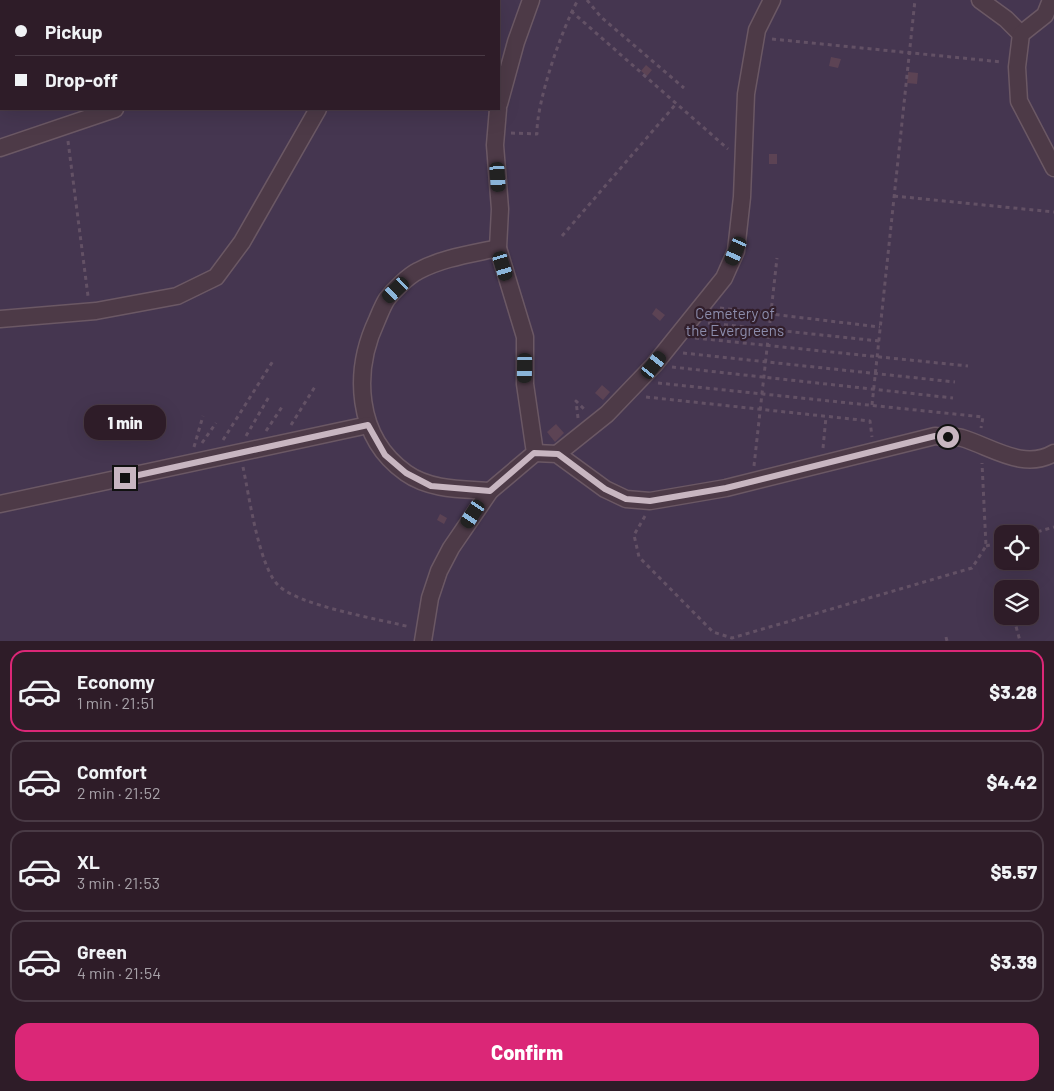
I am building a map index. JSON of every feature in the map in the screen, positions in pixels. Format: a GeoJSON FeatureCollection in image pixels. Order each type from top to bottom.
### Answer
{"type":"FeatureCollection","features":[{"type":"Feature","properties":{"kind":"lane"},"geometry":{"type":"LineString","coordinates":[[500,100],[516,42],[532,0]]}},
{"type":"Feature","properties":{"kind":"lane"},"geometry":{"type":"LineString","coordinates":[[558,454],[607,414],[626,395],[654,365],[724,278],[736,251],[742,197],[746,94],[757,30],[772,0]]}},
{"type":"Feature","properties":{"kind":"lane"},"geometry":{"type":"LineString","coordinates":[[980,0],[1006,19],[1021,34]]}},
{"type":"Feature","properties":{"kind":"lane"},"geometry":{"type":"LineString","coordinates":[[1051,0],[1045,15],[1021,34],[1017,63],[1019,101],[1054,168]]}},
{"type":"Feature","properties":{"kind":"lane"},"geometry":{"type":"LineString","coordinates":[[0,148],[112,110]]}},
{"type":"Feature","properties":{"kind":"lane"},"geometry":{"type":"LineString","coordinates":[[0,319],[90,312],[177,296],[216,277],[242,242],[317,110]]}},
{"type":"Feature","properties":{"kind":"lane"},"geometry":{"type":"LineString","coordinates":[[498,110],[495,146],[500,209],[498,248],[525,337],[525,384],[534,453]]}},
{"type":"Feature","properties":{"kind":"lane"},"geometry":{"type":"LineString","coordinates":[[490,491],[431,486],[406,473],[385,455],[368,425],[362,401],[362,368],[369,338],[387,300],[416,272],[442,260],[498,248]]}},
{"type":"Feature","properties":{"kind":"lane"},"geometry":{"type":"LineString","coordinates":[[0,504],[368,425]]}},
{"type":"Feature","properties":{"kind":"lane"},"geometry":{"type":"LineString","coordinates":[[424,636],[430,598],[439,571],[451,548],[490,491],[534,453],[558,454],[605,489],[626,499],[650,501],[726,488],[935,436],[960,437],[1019,460],[1047,457],[1054,453]]}},
{"type":"Feature","properties":{"kind":"path"},"geometry":{"type":"LineString","coordinates":[[506,132],[538,134],[540,112],[549,76],[571,12],[578,0]]}},
{"type":"Feature","properties":{"kind":"path"},"geometry":{"type":"LineString","coordinates":[[587,0],[601,17],[684,88]]}},
{"type":"Feature","properties":{"kind":"path"},"geometry":{"type":"LineString","coordinates":[[872,405],[915,0]]}},
{"type":"Feature","properties":{"kind":"path"},"geometry":{"type":"LineString","coordinates":[[571,12],[744,163]]}},
{"type":"Feature","properties":{"kind":"path"},"geometry":{"type":"LineString","coordinates":[[756,38],[1017,63]]}},
{"type":"Feature","properties":{"kind":"path"},"geometry":{"type":"LineString","coordinates":[[562,236],[676,104]]}},
{"type":"Feature","properties":{"kind":"path"},"geometry":{"type":"LineString","coordinates":[[67,126],[90,312]]}},
{"type":"Feature","properties":{"kind":"path"},"geometry":{"type":"LineString","coordinates":[[894,196],[1054,212]]}},
{"type":"Feature","properties":{"kind":"path"},"geometry":{"type":"LineString","coordinates":[[752,482],[777,258]]}},
{"type":"Feature","properties":{"kind":"path"},"geometry":{"type":"LineString","coordinates":[[714,307],[880,327]]}},
{"type":"Feature","properties":{"kind":"path"},"geometry":{"type":"LineString","coordinates":[[699,322],[879,341]]}},
{"type":"Feature","properties":{"kind":"path"},"geometry":{"type":"LineString","coordinates":[[677,337],[968,366]]}},
{"type":"Feature","properties":{"kind":"path"},"geometry":{"type":"LineString","coordinates":[[665,351],[955,382]]}},
{"type":"Feature","properties":{"kind":"path"},"geometry":{"type":"LineString","coordinates":[[211,459],[273,361]]}},
{"type":"Feature","properties":{"kind":"path"},"geometry":{"type":"LineString","coordinates":[[654,365],[952,398]]}},
{"type":"Feature","properties":{"kind":"path"},"geometry":{"type":"LineString","coordinates":[[639,381],[983,417],[979,444],[986,546],[972,568],[732,638],[713,632],[639,557],[634,535],[645,516],[650,501]]}},
{"type":"Feature","properties":{"kind":"path"},"geometry":{"type":"LineString","coordinates":[[279,444],[316,385]]}},
{"type":"Feature","properties":{"kind":"path"},"geometry":{"type":"LineString","coordinates":[[270,395],[238,453],[262,556],[278,586],[298,598],[424,636]]}},
{"type":"Feature","properties":{"kind":"path"},"geometry":{"type":"LineString","coordinates":[[626,395],[870,422],[876,451]]}},
{"type":"Feature","properties":{"kind":"path"},"geometry":{"type":"LineString","coordinates":[[194,447],[203,416]]}},
{"type":"Feature","properties":{"kind":"path"},"geometry":{"type":"LineString","coordinates":[[821,464],[826,417]]}},
{"type":"Feature","properties":{"kind":"path"},"geometry":{"type":"LineString","coordinates":[[200,446],[216,422]]}},
{"type":"Feature","properties":{"kind":"path"},"geometry":{"type":"LineString","coordinates":[[1039,531],[1054,527]]}},
{"type":"Feature","properties":{"kind":"path"},"geometry":{"type":"LineString","coordinates":[[986,546],[994,544]]}},
{"type":"Feature","properties":{"kind":"path"},"geometry":{"type":"LineString","coordinates":[[1016,625],[1020,641]]}},
{"type":"Feature","properties":{"kind":"green space","name":"Cemetery of the Evergreens"},"geometry":{"type":"Polygon","coordinates":[[[500,0],[1054,0],[1054,641],[0,641],[0,110],[500,110],[500,0]]]}},
{"type":"Feature","properties":{"kind":"building"},"geometry":{"type":"Polygon","coordinates":[[[831,57],[841,59],[838,68],[829,66],[831,57]]]}},
{"type":"Feature","properties":{"kind":"building"},"geometry":{"type":"Polygon","coordinates":[[[646,65],[652,70],[647,76],[641,71],[646,65]]]}},
{"type":"Feature","properties":{"kind":"building"},"geometry":{"type":"Polygon","coordinates":[[[908,72],[918,73],[917,84],[907,83],[908,72]]]}},
{"type":"Feature","properties":{"kind":"building"},"geometry":{"type":"Polygon","coordinates":[[[769,154],[777,154],[777,164],[769,164],[769,154]]]}},
{"type":"Feature","properties":{"kind":"building"},"geometry":{"type":"Polygon","coordinates":[[[656,308],[665,315],[660,321],[652,314],[656,308]]]}},
{"type":"Feature","properties":{"kind":"building"},"geometry":{"type":"Polygon","coordinates":[[[602,385],[610,392],[603,400],[595,393],[602,385]]]}},
{"type":"Feature","properties":{"kind":"building"},"geometry":{"type":"Polygon","coordinates":[[[556,424],[564,433],[555,442],[547,432],[556,424]]]}},
{"type":"Feature","properties":{"kind":"building"},"geometry":{"type":"Polygon","coordinates":[[[440,514],[447,518],[444,524],[437,520],[440,514]]]}},
{"type":"Feature","properties":{"kind":"route"},"geometry":{"type":"LineString","coordinates":[[125,478],[368,425],[385,455],[406,473],[431,486],[490,491],[534,453],[558,454],[605,489],[626,499],[650,501],[726,488],[935,436],[948,437]]}}]}
